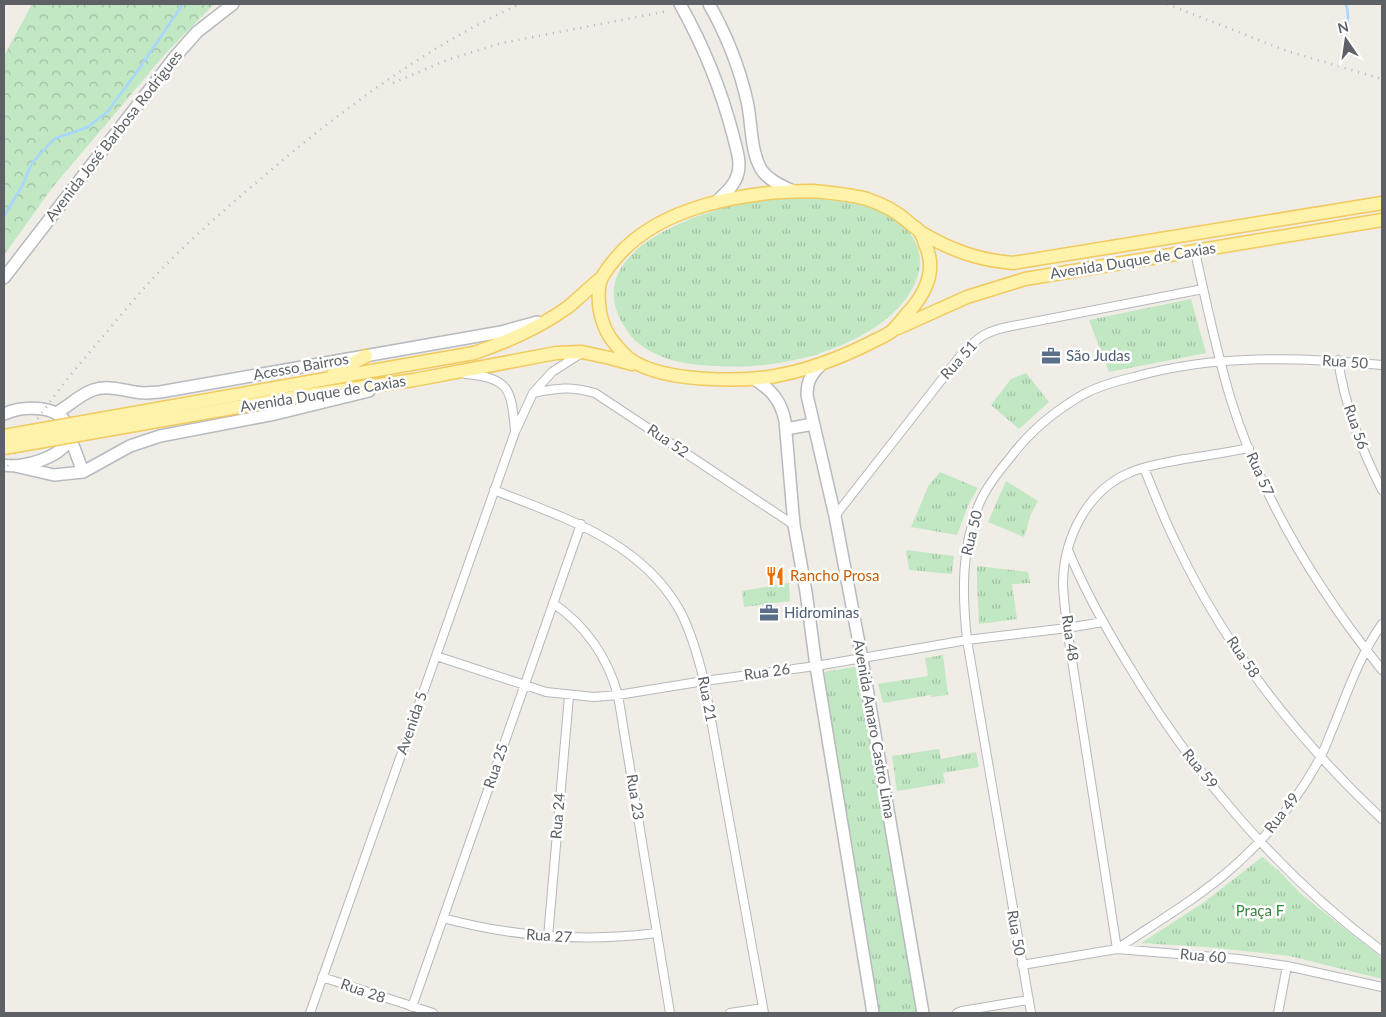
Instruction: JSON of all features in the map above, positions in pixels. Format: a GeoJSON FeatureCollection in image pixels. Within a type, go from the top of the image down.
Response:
{"type":"FeatureCollection","features":[{"type":"Feature","properties":{"kind":"main road","name":"Avenida Duque de Caxias"},"geometry":{"type":"LineString","coordinates":[[4,448],[305,389],[325,379],[474,353],[514,338],[569,306],[600,279],[626,246],[642,234],[659,224],[734,198],[773,192],[813,191],[868,200],[900,215],[920,232],[942,245],[963,254],[994,262],[1013,263],[1382,203]]}},
{"type":"Feature","properties":{"kind":"main road","name":"Avenida Duque de Caxias"},"geometry":{"type":"LineString","coordinates":[[4,436],[305,389],[414,380],[556,353],[582,352],[672,374],[699,378],[754,379],[776,376],[823,363],[967,297],[1025,279],[1382,220]]}},
{"type":"Feature","properties":{"kind":"main road"},"geometry":{"type":"LineString","coordinates":[[892,331],[921,298],[928,282],[931,257],[920,232]]}},
{"type":"Feature","properties":{"kind":"main road"},"geometry":{"type":"LineString","coordinates":[[600,279],[598,295],[600,313],[606,329],[615,344],[627,357],[642,366]]}},
{"type":"Feature","properties":{"kind":"main road"},"geometry":{"type":"LineString","coordinates":[[325,379],[366,356]]}},
{"type":"Feature","properties":{"kind":"street","name":"Avenida José Barbosa Rodrigues"},"geometry":{"type":"LineString","coordinates":[[4,278],[174,58],[197,32],[233,4]]}},
{"type":"Feature","properties":{"kind":"street"},"geometry":{"type":"LineString","coordinates":[[680,4],[702,45],[723,97],[740,160],[738,174],[732,187],[715,203]]}},
{"type":"Feature","properties":{"kind":"street"},"geometry":{"type":"LineString","coordinates":[[708,4],[718,20],[739,69],[747,102],[756,156],[761,169],[778,184],[793,191]]}},
{"type":"Feature","properties":{"kind":"street","name":"Rua 57"},"geometry":{"type":"LineString","coordinates":[[1195,252],[1231,402],[1276,510],[1299,553],[1329,600],[1382,670]]}},
{"type":"Feature","properties":{"kind":"street","name":"Rua 51"},"geometry":{"type":"LineString","coordinates":[[835,516],[961,355],[976,340],[992,330],[1203,289]]}},
{"type":"Feature","properties":{"kind":"street","name":"Acesso Bairros"},"geometry":{"type":"LineString","coordinates":[[56,413],[94,389],[104,388],[144,393],[160,392],[501,332],[551,318]]}},
{"type":"Feature","properties":{"kind":"street","name":"Avenida 5"},"geometry":{"type":"LineString","coordinates":[[310,1013],[515,432],[533,393],[552,372],[582,352]]}},
{"type":"Feature","properties":{"kind":"street","name":"Rua 50"},"geometry":{"type":"LineString","coordinates":[[1031,1013],[967,640],[963,588],[965,559],[970,531],[981,501],[998,473],[1018,447],[1039,426],[1085,394],[1114,383],[1151,372],[1189,364],[1220,361],[1265,359],[1338,360],[1382,365]]}},
{"type":"Feature","properties":{"kind":"street","name":"Rua 56"},"geometry":{"type":"LineString","coordinates":[[1338,360],[1341,382],[1358,434],[1382,490]]}},
{"type":"Feature","properties":{"kind":"street","name":"Avenida Amaro Castro Lima"},"geometry":{"type":"LineString","coordinates":[[823,363],[811,375],[807,385],[807,395],[835,516],[862,659],[923,1013]]}},
{"type":"Feature","properties":{"kind":"street","name":"Avenida 5"},"geometry":{"type":"LineString","coordinates":[[448,373],[492,378],[502,384],[509,392],[511,399],[515,432]]}},
{"type":"Feature","properties":{"kind":"street"},"geometry":{"type":"LineString","coordinates":[[754,379],[766,386],[778,400],[786,429],[794,525],[873,1013]]}},
{"type":"Feature","properties":{"kind":"street"},"geometry":{"type":"LineString","coordinates":[[9,465],[54,475],[83,472],[130,446],[160,436],[275,414],[414,380]]}},
{"type":"Feature","properties":{"kind":"street","name":"Rua 52"},"geometry":{"type":"LineString","coordinates":[[533,393],[566,387],[595,393],[794,525]]}},
{"type":"Feature","properties":{"kind":"street"},"geometry":{"type":"LineString","coordinates":[[4,414],[12,410],[24,408],[45,410],[56,413],[63,418],[70,430],[70,437],[83,472]]}},
{"type":"Feature","properties":{"kind":"street"},"geometry":{"type":"LineString","coordinates":[[786,429],[813,424]]}},
{"type":"Feature","properties":{"kind":"street"},"geometry":{"type":"LineString","coordinates":[[9,465],[38,462],[48,458],[62,447],[70,437]]}},
{"type":"Feature","properties":{"kind":"street","name":"Rua 48"},"geometry":{"type":"LineString","coordinates":[[1116,949],[1067,628],[1063,582],[1067,549],[1081,515],[1102,490],[1129,473],[1144,468],[1249,448]]}},
{"type":"Feature","properties":{"kind":"street","name":"Rua 58"},"geometry":{"type":"LineString","coordinates":[[1144,468],[1175,542],[1212,608],[1251,670],[1296,730],[1353,792],[1382,819]]}},
{"type":"Feature","properties":{"kind":"street","name":"Rua 21"},"geometry":{"type":"LineString","coordinates":[[494,490],[581,524],[609,540],[632,556],[668,592],[679,611],[690,633],[704,681],[763,1011]]}},
{"type":"Feature","properties":{"kind":"street","name":"Rua 25"},"geometry":{"type":"LineString","coordinates":[[412,1008],[581,524]]}},
{"type":"Feature","properties":{"kind":"street","name":"Rua 59"},"geometry":{"type":"LineString","coordinates":[[1067,549],[1103,622],[1144,692],[1172,734],[1221,796],[1282,866],[1334,914],[1382,951]]}},
{"type":"Feature","properties":{"kind":"street","name":"Rua 23"},"geometry":{"type":"LineString","coordinates":[[553,603],[568,613],[595,643],[606,662],[618,695],[670,1013]]}},
{"type":"Feature","properties":{"kind":"street","name":"Rua 26"},"geometry":{"type":"LineString","coordinates":[[436,656],[546,692],[569,696],[594,697],[862,659],[967,640],[1103,622]]}},
{"type":"Feature","properties":{"kind":"street","name":"Rua 49"},"geometry":{"type":"LineString","coordinates":[[1116,949],[1199,894],[1232,868],[1260,841],[1301,788],[1320,757],[1365,649],[1382,624]]}},
{"type":"Feature","properties":{"kind":"street","name":"Rua 24"},"geometry":{"type":"LineString","coordinates":[[548,937],[569,696]]}},
{"type":"Feature","properties":{"kind":"street","name":"Rua 27"},"geometry":{"type":"LineString","coordinates":[[443,918],[467,925],[548,937],[600,938],[657,933]]}},
{"type":"Feature","properties":{"kind":"street","name":"Rua 60"},"geometry":{"type":"LineString","coordinates":[[1022,965],[1116,949],[1239,958],[1287,966],[1382,987]]}},
{"type":"Feature","properties":{"kind":"street"},"geometry":{"type":"LineString","coordinates":[[1278,1013],[1287,966]]}},
{"type":"Feature","properties":{"kind":"street","name":"Rua 28"},"geometry":{"type":"LineString","coordinates":[[322,977],[412,1008],[433,1013]]}},
{"type":"Feature","properties":{"kind":"street"},"geometry":{"type":"LineString","coordinates":[[957,1013],[1028,1000]]}},
{"type":"Feature","properties":{"kind":"street"},"geometry":{"type":"LineString","coordinates":[[730,1013],[763,1011]]}},
{"type":"Feature","properties":{"kind":"green space"},"geometry":{"type":"Polygon","coordinates":[[[32,4],[214,4],[166,53],[52,188],[4,255],[4,56],[32,4]]]}},
{"type":"Feature","properties":{"kind":"green space"},"geometry":{"type":"Polygon","coordinates":[[[809,198],[852,203],[877,210],[899,223],[913,237],[919,253],[919,270],[913,287],[902,303],[887,318],[869,331],[833,349],[795,360],[755,366],[715,366],[679,362],[645,348],[628,332],[615,306],[615,283],[625,263],[642,246],[664,231],[714,210],[764,199],[809,198]]]}},
{"type":"Feature","properties":{"kind":"green space"},"geometry":{"type":"Polygon","coordinates":[[[1191,299],[1206,353],[1109,372],[1089,320],[1191,299]]]}},
{"type":"Feature","properties":{"kind":"green space"},"geometry":{"type":"Polygon","coordinates":[[[1026,373],[1049,402],[1019,429],[991,405],[1011,379],[1026,373]]]}},
{"type":"Feature","properties":{"kind":"green space"},"geometry":{"type":"Polygon","coordinates":[[[940,472],[978,488],[969,503],[957,535],[911,527],[929,485],[940,472]]]}},
{"type":"Feature","properties":{"kind":"green space"},"geometry":{"type":"Polygon","coordinates":[[[1006,481],[1038,501],[1031,514],[1024,537],[988,522],[1006,481]]]}},
{"type":"Feature","properties":{"kind":"green space"},"geometry":{"type":"Polygon","coordinates":[[[906,550],[954,556],[952,574],[909,570],[906,550]]]}},
{"type":"Feature","properties":{"kind":"green space"},"geometry":{"type":"Polygon","coordinates":[[[977,566],[1028,572],[1030,583],[1012,584],[1017,619],[979,624],[977,566]]]}},
{"type":"Feature","properties":{"kind":"green space"},"geometry":{"type":"Polygon","coordinates":[[[789,583],[790,601],[744,607],[742,591],[789,583]]]}},
{"type":"Feature","properties":{"kind":"green space"},"geometry":{"type":"Polygon","coordinates":[[[943,655],[948,695],[931,697],[931,695],[883,703],[878,684],[928,676],[925,658],[943,655]]]}},
{"type":"Feature","properties":{"kind":"green space"},"geometry":{"type":"Polygon","coordinates":[[[860,666],[920,1013],[875,1013],[824,672],[860,666]]]}},
{"type":"Feature","properties":{"kind":"green space"},"geometry":{"type":"Polygon","coordinates":[[[939,749],[941,759],[976,752],[979,767],[943,773],[945,783],[897,791],[892,756],[939,749]]]}},
{"type":"Feature","properties":{"kind":"green space","name":"Praça F"},"geometry":{"type":"Polygon","coordinates":[[[1262,857],[1280,872],[1301,894],[1382,958],[1382,979],[1290,956],[1207,947],[1141,943],[1203,903],[1262,857]]]}},
{"type":"Feature","properties":{"kind":"waterway"},"geometry":{"type":"LineString","coordinates":[[4,216],[22,186],[32,163],[54,139],[88,127],[108,111],[183,4]]}},
{"type":"Feature","properties":{"kind":"waterway"},"geometry":{"type":"LineString","coordinates":[[1344,53],[1348,21],[1346,4]]}},
{"type":"Feature","properties":{"kind":"railway"},"geometry":{"type":"LineString","coordinates":[[4,472],[48,404],[127,308],[172,259],[238,198],[290,154],[372,91],[459,35],[520,4]]}},
{"type":"Feature","properties":{"kind":"railway"},"geometry":{"type":"LineString","coordinates":[[1167,4],[1287,51],[1382,79]]}},
{"type":"Feature","properties":{"kind":"railway"},"geometry":{"type":"LineString","coordinates":[[393,83],[447,60],[502,43],[668,11]]}},
{"type":"Feature","properties":{"kind":"place","name":"São Judas"},"geometry":{"type":"Point","coordinates":[1051,356]}},
{"type":"Feature","properties":{"kind":"place","name":"Rancho Prosa"},"geometry":{"type":"Point","coordinates":[775,576]}},
{"type":"Feature","properties":{"kind":"place","name":"Hidrominas"},"geometry":{"type":"Point","coordinates":[769,613]}}]}
